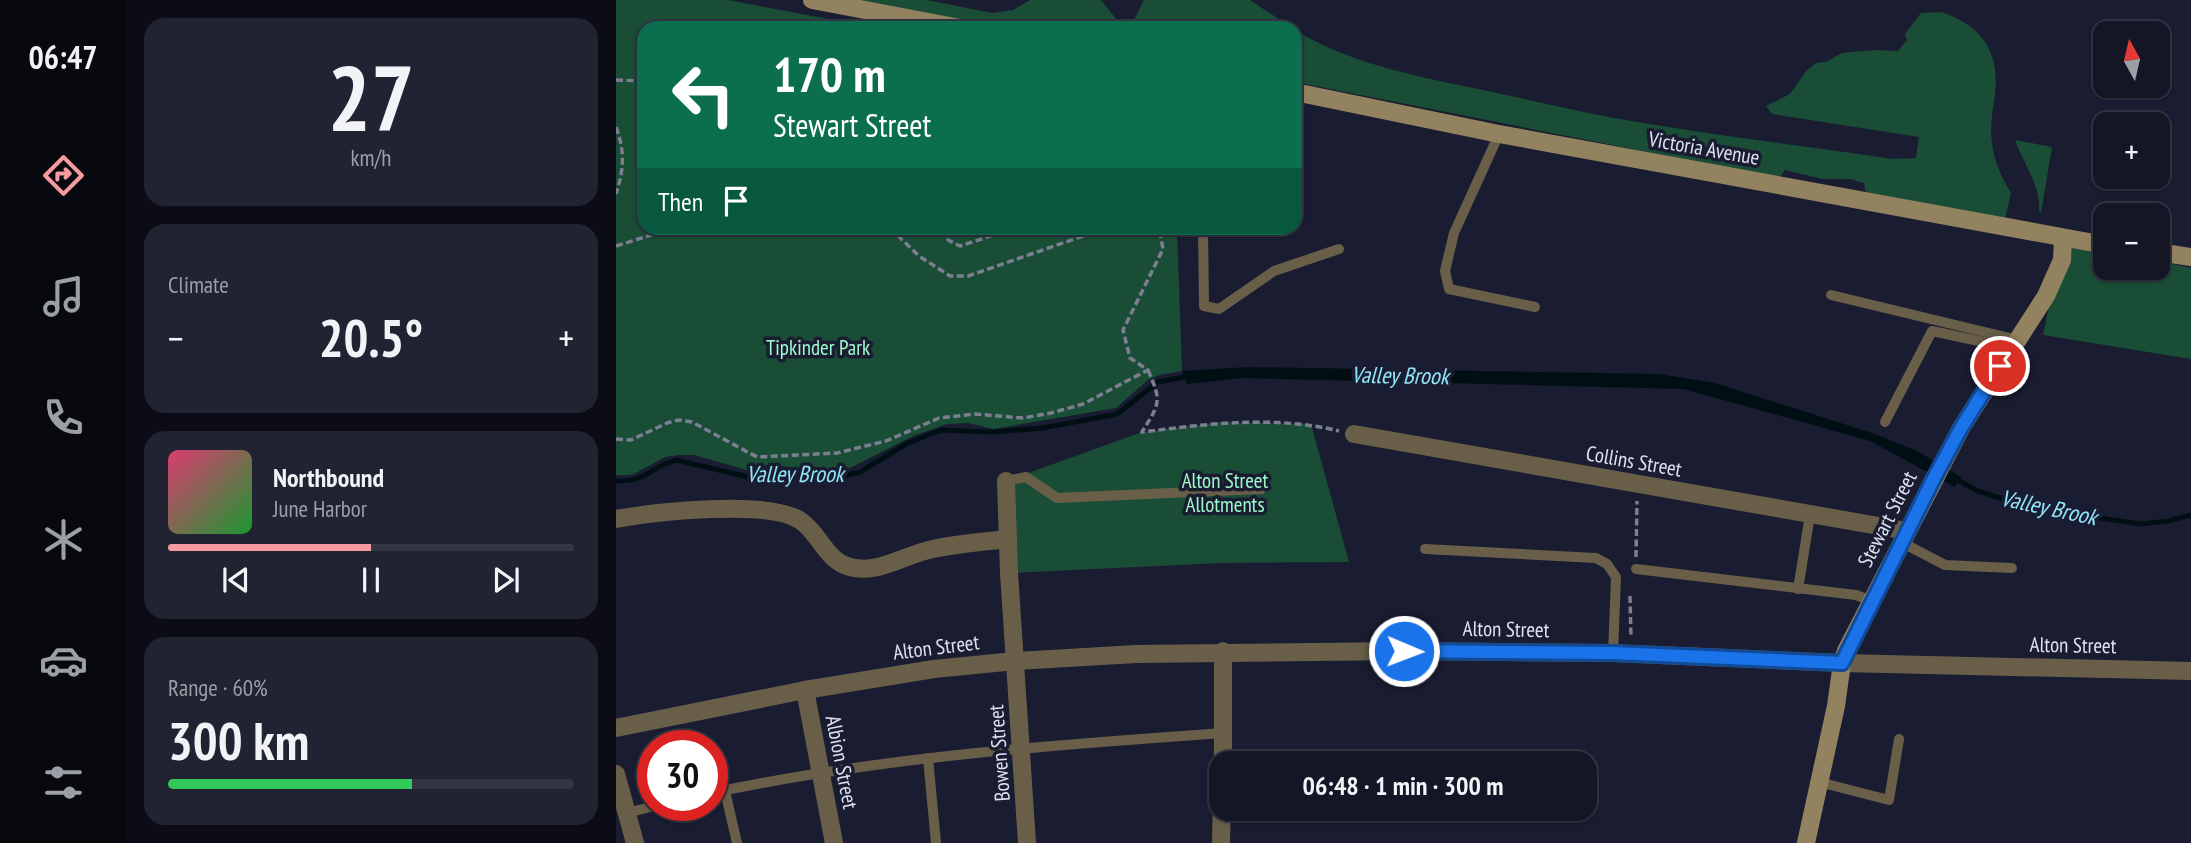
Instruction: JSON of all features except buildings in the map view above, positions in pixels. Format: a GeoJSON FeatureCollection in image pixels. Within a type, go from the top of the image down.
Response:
{"type":"FeatureCollection","features":[{"type":"Feature","properties":{"kind":"street"},"geometry":{"type":"LineString","coordinates":[[812,0],[923,21]]}},
{"type":"Feature","properties":{"kind":"street","name":"Victoria Avenue"},"geometry":{"type":"LineString","coordinates":[[1302,93],[1499,134],[2093,243]]}},
{"type":"Feature","properties":{"kind":"street","name":"Stewart Street"},"geometry":{"type":"LineString","coordinates":[[1806,843],[1836,706],[1842,663],[1945,457],[2054,279],[2062,260],[2063,239]]}},
{"type":"Feature","properties":{"kind":"street"},"geometry":{"type":"LineString","coordinates":[[2170,254],[2191,257]]}},
{"type":"Feature","properties":{"kind":"street","name":"Collins Street"},"geometry":{"type":"LineString","coordinates":[[1354,434],[1810,515],[1904,536]]}},
{"type":"Feature","properties":{"kind":"street","name":"Bowen Street"},"geometry":{"type":"LineString","coordinates":[[1006,481],[1007,539],[1027,843]]}},
{"type":"Feature","properties":{"kind":"street"},"geometry":{"type":"LineString","coordinates":[[616,519],[673,510],[779,512],[803,522],[837,561],[864,569],[935,548],[1007,539]]}},
{"type":"Feature","properties":{"kind":"street"},"geometry":{"type":"LineString","coordinates":[[1223,652],[1223,751]]}},
{"type":"Feature","properties":{"kind":"street","name":"Alton Street"},"geometry":{"type":"LineString","coordinates":[[616,728],[805,690],[934,669],[1080,656],[1223,652],[1622,653],[1842,663],[2191,671]]}},
{"type":"Feature","properties":{"kind":"street","name":"Albion Street"},"geometry":{"type":"LineString","coordinates":[[805,690],[834,843]]}},
{"type":"Feature","properties":{"kind":"street"},"geometry":{"type":"LineString","coordinates":[[616,774],[626,821],[635,843]]}},
{"type":"Feature","properties":{"kind":"street"},"geometry":{"type":"LineString","coordinates":[[1219,842],[1220,821]]}},
{"type":"Feature","properties":{"kind":"lane"},"geometry":{"type":"LineString","coordinates":[[1499,134],[1458,223],[1445,271],[1449,289],[1535,307]]}},
{"type":"Feature","properties":{"kind":"lane"},"geometry":{"type":"LineString","coordinates":[[1203,235],[1205,306],[1219,309],[1274,271],[1339,249]]}},
{"type":"Feature","properties":{"kind":"lane"},"geometry":{"type":"LineString","coordinates":[[1831,295],[2015,344]]}},
{"type":"Feature","properties":{"kind":"lane"},"geometry":{"type":"LineString","coordinates":[[1885,422],[1932,331],[2015,344]]}},
{"type":"Feature","properties":{"kind":"lane"},"geometry":{"type":"LineString","coordinates":[[1006,481],[1026,477],[1057,498],[1261,489]]}},
{"type":"Feature","properties":{"kind":"lane"},"geometry":{"type":"LineString","coordinates":[[1798,589],[1810,515]]}},
{"type":"Feature","properties":{"kind":"lane"},"geometry":{"type":"LineString","coordinates":[[1904,536],[1945,565],[2012,568]]}},
{"type":"Feature","properties":{"kind":"lane"},"geometry":{"type":"LineString","coordinates":[[1425,549],[1597,558],[1607,564],[1616,577],[1622,653]]}},
{"type":"Feature","properties":{"kind":"lane"},"geometry":{"type":"LineString","coordinates":[[1636,569],[1856,595],[1871,601]]}},
{"type":"Feature","properties":{"kind":"lane"},"geometry":{"type":"LineString","coordinates":[[728,790],[928,758],[1021,748],[1224,733]]}},
{"type":"Feature","properties":{"kind":"lane"},"geometry":{"type":"LineString","coordinates":[[1819,782],[1889,800],[1899,738]]}},
{"type":"Feature","properties":{"kind":"lane"},"geometry":{"type":"LineString","coordinates":[[928,758],[936,843]]}},
{"type":"Feature","properties":{"kind":"lane"},"geometry":{"type":"LineString","coordinates":[[728,804],[737,843]]}},
{"type":"Feature","properties":{"kind":"lane"},"geometry":{"type":"LineString","coordinates":[[626,821],[637,816]]}},
{"type":"Feature","properties":{"kind":"path"},"geometry":{"type":"LineString","coordinates":[[616,80],[637,81]]}},
{"type":"Feature","properties":{"kind":"path"},"geometry":{"type":"LineString","coordinates":[[616,127],[623,145],[623,169],[616,194]]}},
{"type":"Feature","properties":{"kind":"path"},"geometry":{"type":"LineString","coordinates":[[616,246],[651,235]]}},
{"type":"Feature","properties":{"kind":"path"},"geometry":{"type":"LineString","coordinates":[[897,235],[919,256],[950,276],[968,276],[1086,235]]}},
{"type":"Feature","properties":{"kind":"path"},"geometry":{"type":"LineString","coordinates":[[947,235],[948,240],[960,246],[994,235]]}},
{"type":"Feature","properties":{"kind":"path"},"geometry":{"type":"LineString","coordinates":[[1160,235],[1163,250],[1123,330],[1130,358],[1149,372],[1157,391],[1158,406],[1142,432],[1222,422],[1311,424],[1354,434]]}},
{"type":"Feature","properties":{"kind":"path"},"geometry":{"type":"LineString","coordinates":[[616,439],[631,440],[678,420],[692,422],[757,457],[837,453],[886,441],[939,418],[975,414],[1023,418],[1051,413],[1083,404],[1149,372]]}},
{"type":"Feature","properties":{"kind":"path"},"geometry":{"type":"LineString","coordinates":[[1622,653],[1630,575],[1636,569],[1637,484]]}},
{"type":"Feature","properties":{"kind":"green space","name":"Tipkinder Park"},"geometry":{"type":"Polygon","coordinates":[[[616,0],[728,0],[839,21],[637,21],[637,235],[1177,235],[1182,371],[1148,380],[1116,408],[993,429],[968,423],[947,424],[913,436],[850,468],[833,471],[767,465],[750,471],[694,455],[679,455],[665,457],[632,475],[616,475],[616,0]]]}},
{"type":"Feature","properties":{"kind":"green space"},"geometry":{"type":"Polygon","coordinates":[[[852,0],[927,0],[992,13],[1013,10],[1030,0],[1101,0],[1116,19],[1134,20],[1144,0],[1250,0],[1282,21],[962,21],[852,0]]]}},
{"type":"Feature","properties":{"kind":"green space"},"geometry":{"type":"Polygon","coordinates":[[[1941,12],[1955,17],[1977,32],[1991,53],[1996,79],[1991,122],[1993,149],[2003,179],[2011,193],[2005,219],[1866,194],[1864,183],[1850,179],[1823,179],[1785,170],[1779,178],[1302,83],[1302,34],[1341,53],[1391,69],[1587,113],[1893,159],[1916,158],[1919,137],[1772,114],[1766,106],[1790,94],[1807,70],[1816,63],[1826,62],[1842,53],[1898,51],[1907,40],[1905,34],[1921,13],[1941,12]]]}},
{"type":"Feature","properties":{"kind":"green space"},"geometry":{"type":"Polygon","coordinates":[[[2015,140],[2052,147],[2041,213],[2034,183],[2015,140]]]}},
{"type":"Feature","properties":{"kind":"green space"},"geometry":{"type":"Polygon","coordinates":[[[2063,239],[2093,245],[2093,280],[2170,280],[2170,264],[2191,268],[2191,359],[2043,335],[2063,239]]]}},
{"type":"Feature","properties":{"kind":"green space","name":"Alton Street Allotments"},"geometry":{"type":"Polygon","coordinates":[[[1222,422],[1311,424],[1349,562],[1220,563],[1009,573],[1006,481],[1142,432],[1222,422]]]}},
{"type":"Feature","properties":{"kind":"water"},"geometry":{"type":"Polygon","coordinates":[[[1248,367],[1659,374],[1715,383],[1875,434],[1917,451],[1961,477],[1955,487],[1870,441],[1684,389],[1242,378],[1187,384],[1182,371],[1248,367]]]}},
{"type":"Feature","properties":{"kind":"waterway","name":"Valley Brook"},"geometry":{"type":"LineString","coordinates":[[616,481],[636,479],[677,460],[748,477],[780,469],[833,478],[860,472],[908,443],[941,430],[993,432],[1042,428],[1117,414],[1158,382],[1189,376]]}},
{"type":"Feature","properties":{"kind":"waterway","name":"Valley Brook"},"geometry":{"type":"LineString","coordinates":[[1954,478],[1978,491],[2032,508],[2141,524],[2191,515]]}},
{"type":"Feature","properties":{"kind":"route"},"geometry":{"type":"LineString","coordinates":[[1404,651],[1613,653],[1842,663],[1933,480],[1961,428],[2000,366]]}}]}
